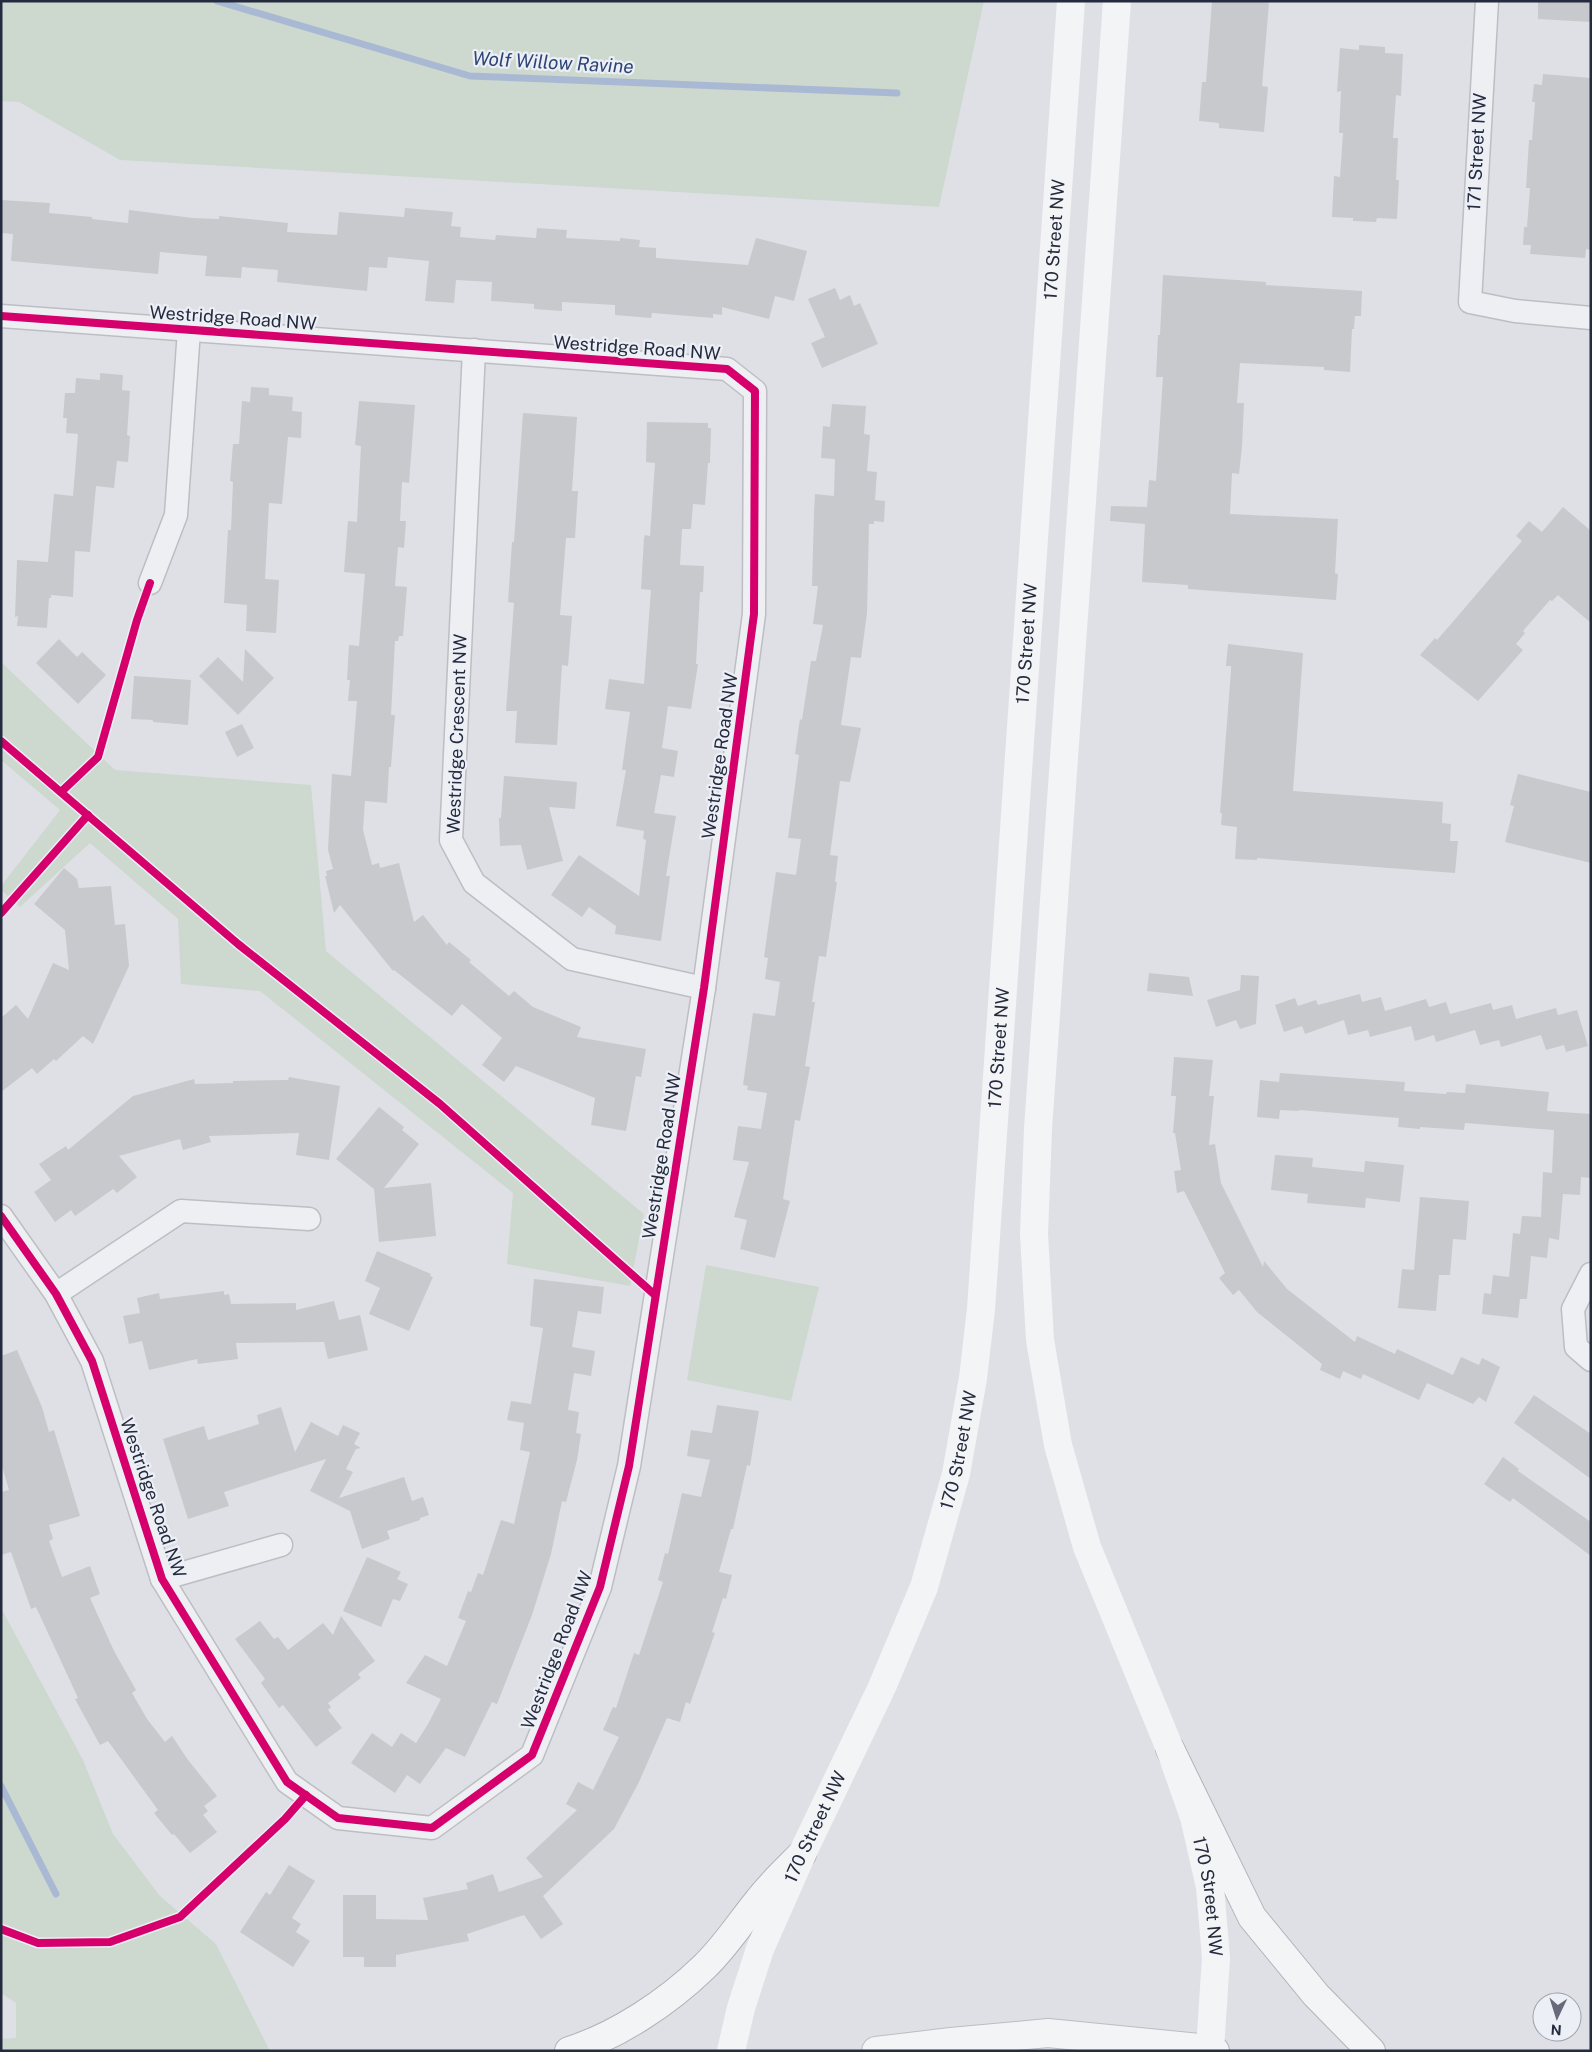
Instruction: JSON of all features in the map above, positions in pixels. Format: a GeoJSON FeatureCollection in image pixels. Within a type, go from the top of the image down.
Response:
{"type":"FeatureCollection","features":[{"type":"Feature","properties":{"kind":"main road","name":"170 Street NW"},"geometry":{"type":"LineString","coordinates":[[731,2051],[741,2008],[760,1949],[802,1854],[882,1687],[924,1587],[956,1474],[973,1378],[981,1299],[1071,1]]}},
{"type":"Feature","properties":{"kind":"main road","name":"170 Street NW"},"geometry":{"type":"LineString","coordinates":[[1117,1],[1038,1129],[1034,1234],[1040,1340],[1058,1445],[1087,1546],[1170,1749],[1194,1817],[1210,1886],[1216,1958],[1212,2050]]}},
{"type":"Feature","properties":{"kind":"main road"},"geometry":{"type":"LineString","coordinates":[[1170,1749],[1252,1917],[1316,1995],[1371,2051]]}},
{"type":"Feature","properties":{"kind":"main road"},"geometry":{"type":"LineString","coordinates":[[569,2051],[592,2044],[654,2008],[704,1967],[738,1928],[758,1900],[802,1854]]}},
{"type":"Feature","properties":{"kind":"main road"},"geometry":{"type":"LineString","coordinates":[[876,2051],[1048,2033],[1212,2050]]}},
{"type":"Feature","properties":{"kind":"main road"},"geometry":{"type":"LineString","coordinates":[[1048,2033],[1078,2051]]}},
{"type":"Feature","properties":{"kind":"street","name":"171 Street NW"},"geometry":{"type":"LineString","coordinates":[[1486,1],[1470,302],[1515,311],[1591,318]]}},
{"type":"Feature","properties":{"kind":"street","name":"Westridge Road NW"},"geometry":{"type":"LineString","coordinates":[[1,316],[727,369],[755,391],[754,614],[704,988],[628,1466],[600,1587],[532,1755],[432,1828],[338,1818],[287,1782],[162,1579],[92,1361],[56,1294],[1,1216]]}},
{"type":"Feature","properties":{"kind":"street","name":"Westridge Road NW"},"geometry":{"type":"LineString","coordinates":[[150,583],[176,514],[189,330]]}},
{"type":"Feature","properties":{"kind":"street","name":"Westridge Crescent NW"},"geometry":{"type":"LineString","coordinates":[[474,350],[451,840],[474,883],[572,959],[704,988]]}},
{"type":"Feature","properties":{"kind":"street"},"geometry":{"type":"LineString","coordinates":[[56,1294],[181,1211],[309,1218]]}},
{"type":"Feature","properties":{"kind":"street"},"geometry":{"type":"LineString","coordinates":[[1583,1354],[1574,1309],[1591,1274]]}},
{"type":"Feature","properties":{"kind":"street","name":"Westridge Road NW"},"geometry":{"type":"LineString","coordinates":[[162,1579],[281,1545]]}},
{"type":"Feature","properties":{"kind":"shaded area"},"geometry":{"type":"Polygon","coordinates":[[[1,1],[984,1],[939,207],[120,160],[19,102],[1,101],[1,1]]]}},
{"type":"Feature","properties":{"kind":"shaded area"},"geometry":{"type":"Polygon","coordinates":[[[1,662],[115,770],[311,785],[326,951],[644,1214],[630,1286],[507,1264],[513,1193],[260,991],[181,984],[178,919],[90,843],[20,907],[1,890],[1,886],[60,810],[1,760],[1,662]]]}},
{"type":"Feature","properties":{"kind":"shaded area"},"geometry":{"type":"Polygon","coordinates":[[[706,1265],[819,1287],[791,1401],[687,1380],[706,1265]]]}},
{"type":"Feature","properties":{"kind":"shaded area"},"geometry":{"type":"Polygon","coordinates":[[[1,1608],[83,1760],[113,1834],[160,1896],[216,1944],[270,2051],[1,2051],[1,2039],[16,2038],[16,2003],[1,1993],[1,1608]]]}},
{"type":"Feature","properties":{"kind":"building"},"geometry":{"type":"Polygon","coordinates":[[[1212,1],[1263,1],[1269,3],[1262,86],[1268,87],[1264,132],[1219,128],[1219,123],[1199,121],[1202,82],[1206,82],[1212,1]]]}},
{"type":"Feature","properties":{"kind":"building"},"geometry":{"type":"Polygon","coordinates":[[[1538,1],[1591,1],[1591,22],[1538,19],[1538,1]]]}},
{"type":"Feature","properties":{"kind":"building"},"geometry":{"type":"Polygon","coordinates":[[[1359,45],[1385,47],[1385,53],[1403,54],[1401,96],[1396,95],[1393,138],[1398,138],[1396,180],[1399,180],[1397,219],[1377,218],[1376,222],[1353,221],[1353,218],[1332,217],[1334,176],[1340,177],[1343,133],[1339,133],[1341,91],[1337,92],[1340,48],[1359,50],[1359,45]]]}},
{"type":"Feature","properties":{"kind":"building"},"geometry":{"type":"Polygon","coordinates":[[[1543,74],[1591,78],[1591,250],[1586,249],[1585,258],[1530,254],[1531,245],[1523,245],[1524,227],[1527,227],[1530,188],[1526,188],[1529,140],[1532,140],[1535,102],[1532,102],[1534,84],[1542,85],[1543,74]]]}},
{"type":"Feature","properties":{"kind":"building"},"geometry":{"type":"Polygon","coordinates":[[[1,200],[50,203],[49,213],[128,223],[129,210],[193,218],[219,219],[219,216],[288,223],[287,232],[337,235],[339,212],[404,217],[405,208],[453,212],[451,226],[461,227],[460,237],[495,240],[496,235],[536,238],[537,228],[567,230],[566,238],[620,241],[620,238],[640,240],[639,247],[656,248],[656,258],[748,265],[756,238],[807,251],[794,301],[775,296],[769,319],[722,307],[722,315],[713,314],[713,318],[652,313],[651,318],[615,315],[615,305],[562,302],[562,311],[534,309],[534,304],[491,301],[492,282],[456,280],[454,303],[425,301],[429,261],[388,257],[387,268],[369,267],[367,291],[277,282],[278,270],[242,267],[241,278],[205,276],[207,256],[160,252],[158,274],[11,261],[13,234],[1,233],[1,200]]]}},
{"type":"Feature","properties":{"kind":"building"},"geometry":{"type":"Polygon","coordinates":[[[1163,275],[1266,282],[1266,285],[1362,291],[1361,316],[1355,316],[1354,329],[1352,329],[1350,372],[1324,370],[1324,367],[1240,363],[1237,403],[1244,403],[1242,447],[1239,474],[1232,473],[1230,514],[1338,519],[1335,573],[1338,574],[1336,600],[1188,589],[1188,585],[1142,582],[1145,524],[1110,521],[1111,506],[1147,507],[1149,480],[1156,481],[1163,377],[1156,377],[1163,275]]]}},
{"type":"Feature","properties":{"kind":"building"},"geometry":{"type":"Polygon","coordinates":[[[835,288],[840,300],[850,295],[854,306],[860,303],[878,344],[822,368],[811,343],[825,337],[808,299],[835,288]]]}},
{"type":"Feature","properties":{"kind":"building"},"geometry":{"type":"Polygon","coordinates":[[[100,373],[123,375],[122,390],[130,391],[127,435],[130,436],[128,462],[117,461],[114,488],[96,486],[90,552],[75,551],[73,597],[51,595],[51,598],[49,598],[47,628],[17,626],[18,616],[15,617],[17,560],[48,562],[54,494],[73,496],[78,434],[66,433],[67,418],[63,418],[65,393],[75,393],[76,378],[100,380],[100,373]]]}},
{"type":"Feature","properties":{"kind":"building"},"geometry":{"type":"Polygon","coordinates":[[[251,387],[269,388],[269,395],[293,397],[292,411],[302,412],[301,438],[288,437],[282,504],[269,503],[265,579],[279,580],[276,633],[246,631],[247,605],[224,603],[228,530],[231,530],[233,482],[230,481],[233,444],[239,444],[242,401],[250,402],[251,387]]]}},
{"type":"Feature","properties":{"kind":"building"},"geometry":{"type":"Polygon","coordinates":[[[359,401],[415,405],[409,483],[402,482],[400,521],[406,521],[404,548],[398,547],[395,586],[407,587],[403,636],[399,636],[398,641],[395,641],[391,715],[395,715],[387,803],[365,801],[363,830],[372,865],[379,863],[380,868],[399,863],[414,922],[423,915],[447,945],[449,942],[471,960],[469,962],[509,996],[514,991],[533,1007],[581,1027],[577,1037],[646,1049],[641,1077],[636,1076],[626,1131],[591,1125],[595,1098],[516,1066],[504,1082],[482,1065],[502,1038],[462,1004],[452,1016],[393,971],[340,905],[334,913],[325,876],[327,876],[326,871],[333,869],[328,850],[332,774],[351,776],[357,701],[348,701],[350,680],[347,680],[349,645],[359,646],[365,574],[344,572],[348,521],[357,522],[361,446],[355,445],[359,401]]]}},
{"type":"Feature","properties":{"kind":"building"},"geometry":{"type":"Polygon","coordinates":[[[832,404],[866,406],[864,434],[870,435],[867,471],[877,472],[875,500],[885,501],[884,522],[874,521],[874,524],[869,524],[867,613],[861,658],[851,657],[841,725],[861,728],[850,782],[840,781],[830,855],[838,856],[835,882],[837,882],[826,957],[819,956],[812,1002],[815,1002],[805,1066],[810,1067],[800,1121],[795,1120],[783,1199],[790,1201],[775,1258],[740,1249],[747,1220],[734,1217],[749,1162],[733,1160],[738,1126],[761,1129],[767,1093],[747,1090],[748,1086],[743,1085],[753,1013],[775,1016],[780,982],[765,979],[768,958],[764,957],[776,872],[796,875],[801,839],[788,838],[799,755],[795,754],[800,719],[802,720],[811,661],[816,661],[823,625],[813,624],[818,586],[812,586],[814,512],[815,494],[834,496],[835,459],[821,458],[823,426],[830,427],[832,404]]]}},
{"type":"Feature","properties":{"kind":"building"},"geometry":{"type":"Polygon","coordinates":[[[523,413],[577,417],[572,491],[578,491],[575,538],[566,538],[560,615],[572,616],[568,666],[562,665],[557,745],[515,743],[517,711],[506,711],[514,603],[508,602],[523,413]]]}},
{"type":"Feature","properties":{"kind":"building"},"geometry":{"type":"Polygon","coordinates":[[[647,422],[708,423],[708,428],[711,428],[710,463],[708,463],[705,505],[693,504],[691,529],[682,529],[680,565],[704,566],[703,592],[700,592],[696,664],[698,664],[691,709],[668,706],[662,748],[678,751],[674,777],[661,775],[654,813],[676,816],[666,876],[670,876],[661,941],[615,934],[616,926],[589,907],[582,917],[551,895],[579,855],[639,896],[646,840],[643,839],[644,831],[616,826],[626,770],[622,770],[630,712],[605,709],[609,679],[644,684],[651,590],[641,589],[644,538],[645,535],[650,536],[655,463],[646,462],[647,422]]]}},
{"type":"Feature","properties":{"kind":"building"},"geometry":{"type":"Polygon","coordinates":[[[1563,507],[1591,531],[1591,623],[1558,595],[1552,601],[1550,600],[1523,631],[1525,633],[1516,644],[1523,650],[1478,701],[1420,655],[1435,638],[1437,640],[1522,541],[1516,536],[1529,521],[1542,532],[1563,507]]]}},
{"type":"Feature","properties":{"kind":"building"},"geometry":{"type":"Polygon","coordinates":[[[59,639],[77,657],[82,652],[106,675],[78,704],[36,663],[59,639]]]}},
{"type":"Feature","properties":{"kind":"building"},"geometry":{"type":"Polygon","coordinates":[[[1228,644],[1303,653],[1293,791],[1443,802],[1442,823],[1451,824],[1450,841],[1458,841],[1455,873],[1257,858],[1257,860],[1235,859],[1237,827],[1221,825],[1222,813],[1220,813],[1231,671],[1231,666],[1226,666],[1228,644]]]}},
{"type":"Feature","properties":{"kind":"building"},"geometry":{"type":"Polygon","coordinates":[[[245,649],[274,678],[238,715],[199,676],[218,657],[243,682],[245,649]]]}},
{"type":"Feature","properties":{"kind":"building"},"geometry":{"type":"Polygon","coordinates":[[[134,676],[191,680],[188,725],[131,719],[134,676]]]}},
{"type":"Feature","properties":{"kind":"building"},"geometry":{"type":"Polygon","coordinates":[[[242,724],[254,748],[237,757],[225,732],[242,724]]]}},
{"type":"Feature","properties":{"kind":"building"},"geometry":{"type":"Polygon","coordinates":[[[1518,774],[1591,792],[1591,863],[1505,842],[1514,806],[1510,805],[1518,774]]]}},
{"type":"Feature","properties":{"kind":"building"},"geometry":{"type":"Polygon","coordinates":[[[504,776],[577,782],[575,809],[549,807],[563,861],[527,870],[521,845],[500,846],[499,818],[501,818],[504,776]]]}},
{"type":"Feature","properties":{"kind":"building"},"geometry":{"type":"Polygon","coordinates":[[[64,868],[77,879],[79,888],[111,886],[115,925],[125,924],[129,966],[93,1044],[83,1036],[56,1061],[54,1059],[37,1074],[32,1068],[1,1092],[1,1018],[16,1005],[28,1019],[53,963],[69,970],[65,930],[34,904],[64,868]]]}},
{"type":"Feature","properties":{"kind":"building"},"geometry":{"type":"Polygon","coordinates":[[[1149,973],[1189,977],[1193,996],[1147,991],[1149,973]]]}},
{"type":"Feature","properties":{"kind":"building"},"geometry":{"type":"Polygon","coordinates":[[[1241,975],[1259,976],[1256,1024],[1240,1029],[1236,1020],[1216,1027],[1207,1000],[1240,990],[1241,975]]]}},
{"type":"Feature","properties":{"kind":"building"},"geometry":{"type":"Polygon","coordinates":[[[1360,994],[1362,1002],[1381,997],[1385,1011],[1426,999],[1429,1007],[1446,1002],[1450,1014],[1491,1003],[1493,1010],[1512,1005],[1516,1019],[1556,1008],[1558,1015],[1577,1010],[1588,1046],[1566,1052],[1564,1045],[1546,1050],[1541,1035],[1501,1047],[1499,1040],[1480,1045],[1475,1030],[1436,1042],[1434,1035],[1415,1041],[1411,1026],[1370,1037],[1368,1030],[1348,1035],[1344,1020],[1305,1034],[1302,1026],[1284,1032],[1275,1005],[1295,998],[1298,1006],[1316,1000],[1318,1005],[1360,994]]]}},
{"type":"Feature","properties":{"kind":"building"},"geometry":{"type":"Polygon","coordinates":[[[1174,1057],[1213,1060],[1209,1096],[1214,1096],[1209,1145],[1215,1144],[1221,1183],[1263,1267],[1264,1261],[1287,1289],[1355,1342],[1357,1336],[1395,1354],[1397,1349],[1453,1375],[1461,1357],[1479,1365],[1482,1358],[1500,1367],[1486,1402],[1479,1397],[1473,1404],[1427,1383],[1419,1400],[1363,1374],[1361,1379],[1343,1371],[1340,1379],[1320,1370],[1322,1364],[1257,1312],[1239,1290],[1233,1295],[1219,1278],[1225,1273],[1184,1191],[1177,1193],[1174,1171],[1181,1170],[1175,1133],[1173,1133],[1176,1096],[1171,1096],[1174,1057]]]}},
{"type":"Feature","properties":{"kind":"building"},"geometry":{"type":"Polygon","coordinates":[[[1280,1073],[1405,1082],[1404,1091],[1446,1094],[1447,1092],[1465,1093],[1466,1084],[1549,1092],[1547,1111],[1591,1114],[1590,1178],[1581,1177],[1580,1195],[1563,1194],[1559,1240],[1549,1238],[1547,1258],[1531,1256],[1527,1299],[1520,1299],[1518,1318],[1482,1314],[1484,1293],[1491,1294],[1493,1275],[1509,1277],[1513,1233],[1520,1234],[1522,1216],[1541,1217],[1543,1172],[1552,1173],[1554,1130],[1465,1123],[1464,1130],[1420,1127],[1420,1129],[1398,1127],[1399,1118],[1299,1110],[1280,1110],[1279,1119],[1257,1117],[1260,1080],[1279,1082],[1280,1073]]]}},
{"type":"Feature","properties":{"kind":"building"},"geometry":{"type":"Polygon","coordinates":[[[289,1077],[340,1086],[329,1160],[296,1155],[299,1133],[209,1136],[211,1142],[183,1150],[180,1139],[119,1156],[137,1177],[117,1193],[113,1189],[75,1216],[71,1210],[55,1222],[34,1192],[51,1180],[39,1164],[66,1146],[68,1150],[133,1096],[194,1079],[195,1084],[288,1080],[289,1077]]]}},
{"type":"Feature","properties":{"kind":"building"},"geometry":{"type":"Polygon","coordinates":[[[379,1107],[404,1127],[402,1130],[419,1144],[384,1188],[431,1183],[436,1236],[379,1242],[374,1189],[336,1159],[379,1107]]]}},
{"type":"Feature","properties":{"kind":"building"},"geometry":{"type":"Polygon","coordinates":[[[1275,1155],[1313,1158],[1312,1167],[1364,1172],[1365,1161],[1404,1165],[1400,1202],[1366,1198],[1365,1208],[1307,1203],[1308,1194],[1271,1190],[1275,1155]]]}},
{"type":"Feature","properties":{"kind":"building"},"geometry":{"type":"Polygon","coordinates":[[[1420,1197],[1469,1201],[1466,1240],[1453,1239],[1450,1275],[1439,1275],[1436,1311],[1398,1308],[1402,1269],[1414,1270],[1420,1197]]]}},
{"type":"Feature","properties":{"kind":"building"},"geometry":{"type":"Polygon","coordinates":[[[377,1251],[431,1274],[430,1276],[433,1277],[409,1331],[369,1314],[380,1288],[365,1281],[377,1251]]]}},
{"type":"Feature","properties":{"kind":"building"},"geometry":{"type":"Polygon","coordinates":[[[534,1279],[604,1287],[601,1314],[578,1311],[572,1347],[595,1351],[591,1376],[574,1373],[568,1410],[579,1412],[576,1433],[581,1434],[577,1460],[566,1502],[562,1501],[551,1554],[532,1615],[497,1704],[492,1702],[465,1757],[446,1748],[420,1784],[407,1775],[395,1793],[351,1763],[372,1733],[392,1747],[401,1733],[416,1743],[441,1699],[406,1683],[425,1655],[447,1666],[466,1621],[458,1618],[468,1591],[471,1592],[478,1573],[483,1575],[501,1520],[514,1524],[530,1452],[520,1450],[524,1423],[507,1420],[511,1401],[531,1404],[543,1328],[530,1326],[534,1279]]]}},
{"type":"Feature","properties":{"kind":"building"},"geometry":{"type":"Polygon","coordinates":[[[224,1291],[224,1295],[229,1294],[231,1304],[296,1303],[296,1310],[334,1301],[339,1320],[360,1315],[368,1350],[328,1359],[324,1342],[236,1343],[238,1359],[198,1364],[197,1359],[149,1370],[142,1341],[129,1344],[123,1316],[140,1313],[137,1298],[159,1293],[160,1299],[224,1291]]]}},
{"type":"Feature","properties":{"kind":"building"},"geometry":{"type":"Polygon","coordinates":[[[17,1350],[42,1407],[49,1432],[54,1430],[80,1516],[49,1525],[53,1539],[49,1541],[62,1577],[90,1566],[100,1594],[90,1598],[114,1651],[136,1690],[132,1693],[147,1719],[165,1742],[172,1736],[188,1760],[217,1796],[204,1806],[208,1811],[203,1815],[217,1832],[190,1853],[154,1813],[158,1810],[108,1741],[100,1745],[75,1699],[78,1698],[36,1607],[31,1609],[11,1552],[1,1555],[1,1492],[9,1490],[1,1463],[1,1356],[17,1350]]]}},
{"type":"Feature","properties":{"kind":"building"},"geometry":{"type":"Polygon","coordinates":[[[1534,1395],[1591,1434],[1591,1479],[1514,1423],[1534,1395]]]}},
{"type":"Feature","properties":{"kind":"building"},"geometry":{"type":"Polygon","coordinates":[[[717,1405],[759,1411],[750,1466],[747,1465],[733,1529],[731,1529],[719,1572],[732,1575],[726,1599],[723,1598],[712,1632],[715,1633],[690,1704],[686,1702],[680,1722],[667,1718],[639,1782],[614,1829],[543,1896],[563,1924],[541,1939],[524,1915],[467,1934],[469,1941],[396,1955],[396,1967],[364,1967],[364,1957],[343,1957],[343,1895],[376,1895],[376,1919],[428,1920],[423,1898],[468,1889],[466,1883],[493,1874],[499,1892],[543,1877],[526,1858],[577,1810],[566,1804],[578,1782],[593,1790],[619,1737],[603,1730],[613,1707],[616,1708],[634,1653],[639,1655],[663,1582],[658,1580],[665,1553],[668,1554],[682,1493],[701,1497],[710,1460],[687,1456],[691,1430],[712,1433],[717,1405]]]}},
{"type":"Feature","properties":{"kind":"building"},"geometry":{"type":"Polygon","coordinates":[[[281,1407],[295,1452],[311,1422],[338,1436],[343,1425],[360,1433],[354,1444],[361,1448],[356,1449],[346,1469],[353,1472],[339,1498],[404,1477],[412,1501],[423,1497],[429,1515],[387,1531],[390,1539],[362,1549],[350,1511],[310,1491],[326,1459],[224,1492],[229,1506],[188,1519],[163,1439],[204,1426],[208,1440],[259,1424],[257,1415],[281,1407]]]}},
{"type":"Feature","properties":{"kind":"building"},"geometry":{"type":"Polygon","coordinates":[[[1503,1457],[1519,1469],[1518,1471],[1591,1522],[1591,1556],[1513,1498],[1510,1502],[1484,1484],[1503,1457]]]}},
{"type":"Feature","properties":{"kind":"building"},"geometry":{"type":"Polygon","coordinates":[[[367,1557],[401,1572],[397,1579],[408,1584],[400,1601],[393,1599],[381,1627],[343,1611],[367,1557]]]}},
{"type":"Feature","properties":{"kind":"building"},"geometry":{"type":"Polygon","coordinates":[[[341,1616],[375,1661],[358,1674],[361,1678],[328,1703],[331,1707],[328,1710],[342,1728],[316,1747],[283,1705],[279,1708],[261,1683],[265,1679],[235,1639],[260,1621],[274,1639],[278,1637],[288,1650],[323,1623],[333,1635],[341,1616]]]}},
{"type":"Feature","properties":{"kind":"building"},"geometry":{"type":"Polygon","coordinates":[[[289,1865],[315,1881],[292,1918],[301,1924],[296,1932],[310,1941],[293,1967],[240,1932],[266,1892],[270,1895],[289,1865]]]}},
{"type":"Feature","properties":{"kind":"waterway","name":"Wolf Willow Ravine"},"geometry":{"type":"LineString","coordinates":[[217,1],[470,76],[897,93]]}},
{"type":"Feature","properties":{"kind":"waterway"},"geometry":{"type":"LineString","coordinates":[[1,1786],[56,1894]]}},
{"type":"Feature","properties":{"kind":"cycle path"},"geometry":{"type":"LineString","coordinates":[[1,316],[727,369],[755,391],[754,614],[704,988],[629,1466],[600,1587],[532,1755],[432,1828],[338,1818],[287,1782],[162,1579],[92,1361],[56,1294],[1,1216]]}},
{"type":"Feature","properties":{"kind":"cycle path"},"geometry":{"type":"LineString","coordinates":[[61,792],[98,757],[137,620],[150,583]]}},
{"type":"Feature","properties":{"kind":"cycle path"},"geometry":{"type":"LineString","coordinates":[[1,741],[238,944],[440,1104],[655,1295]]}},
{"type":"Feature","properties":{"kind":"cycle path"},"geometry":{"type":"LineString","coordinates":[[1,913],[88,815]]}},
{"type":"Feature","properties":{"kind":"cycle path"},"geometry":{"type":"LineString","coordinates":[[1,1929],[38,1943],[110,1942],[180,1917],[285,1819],[306,1795]]}}]}
